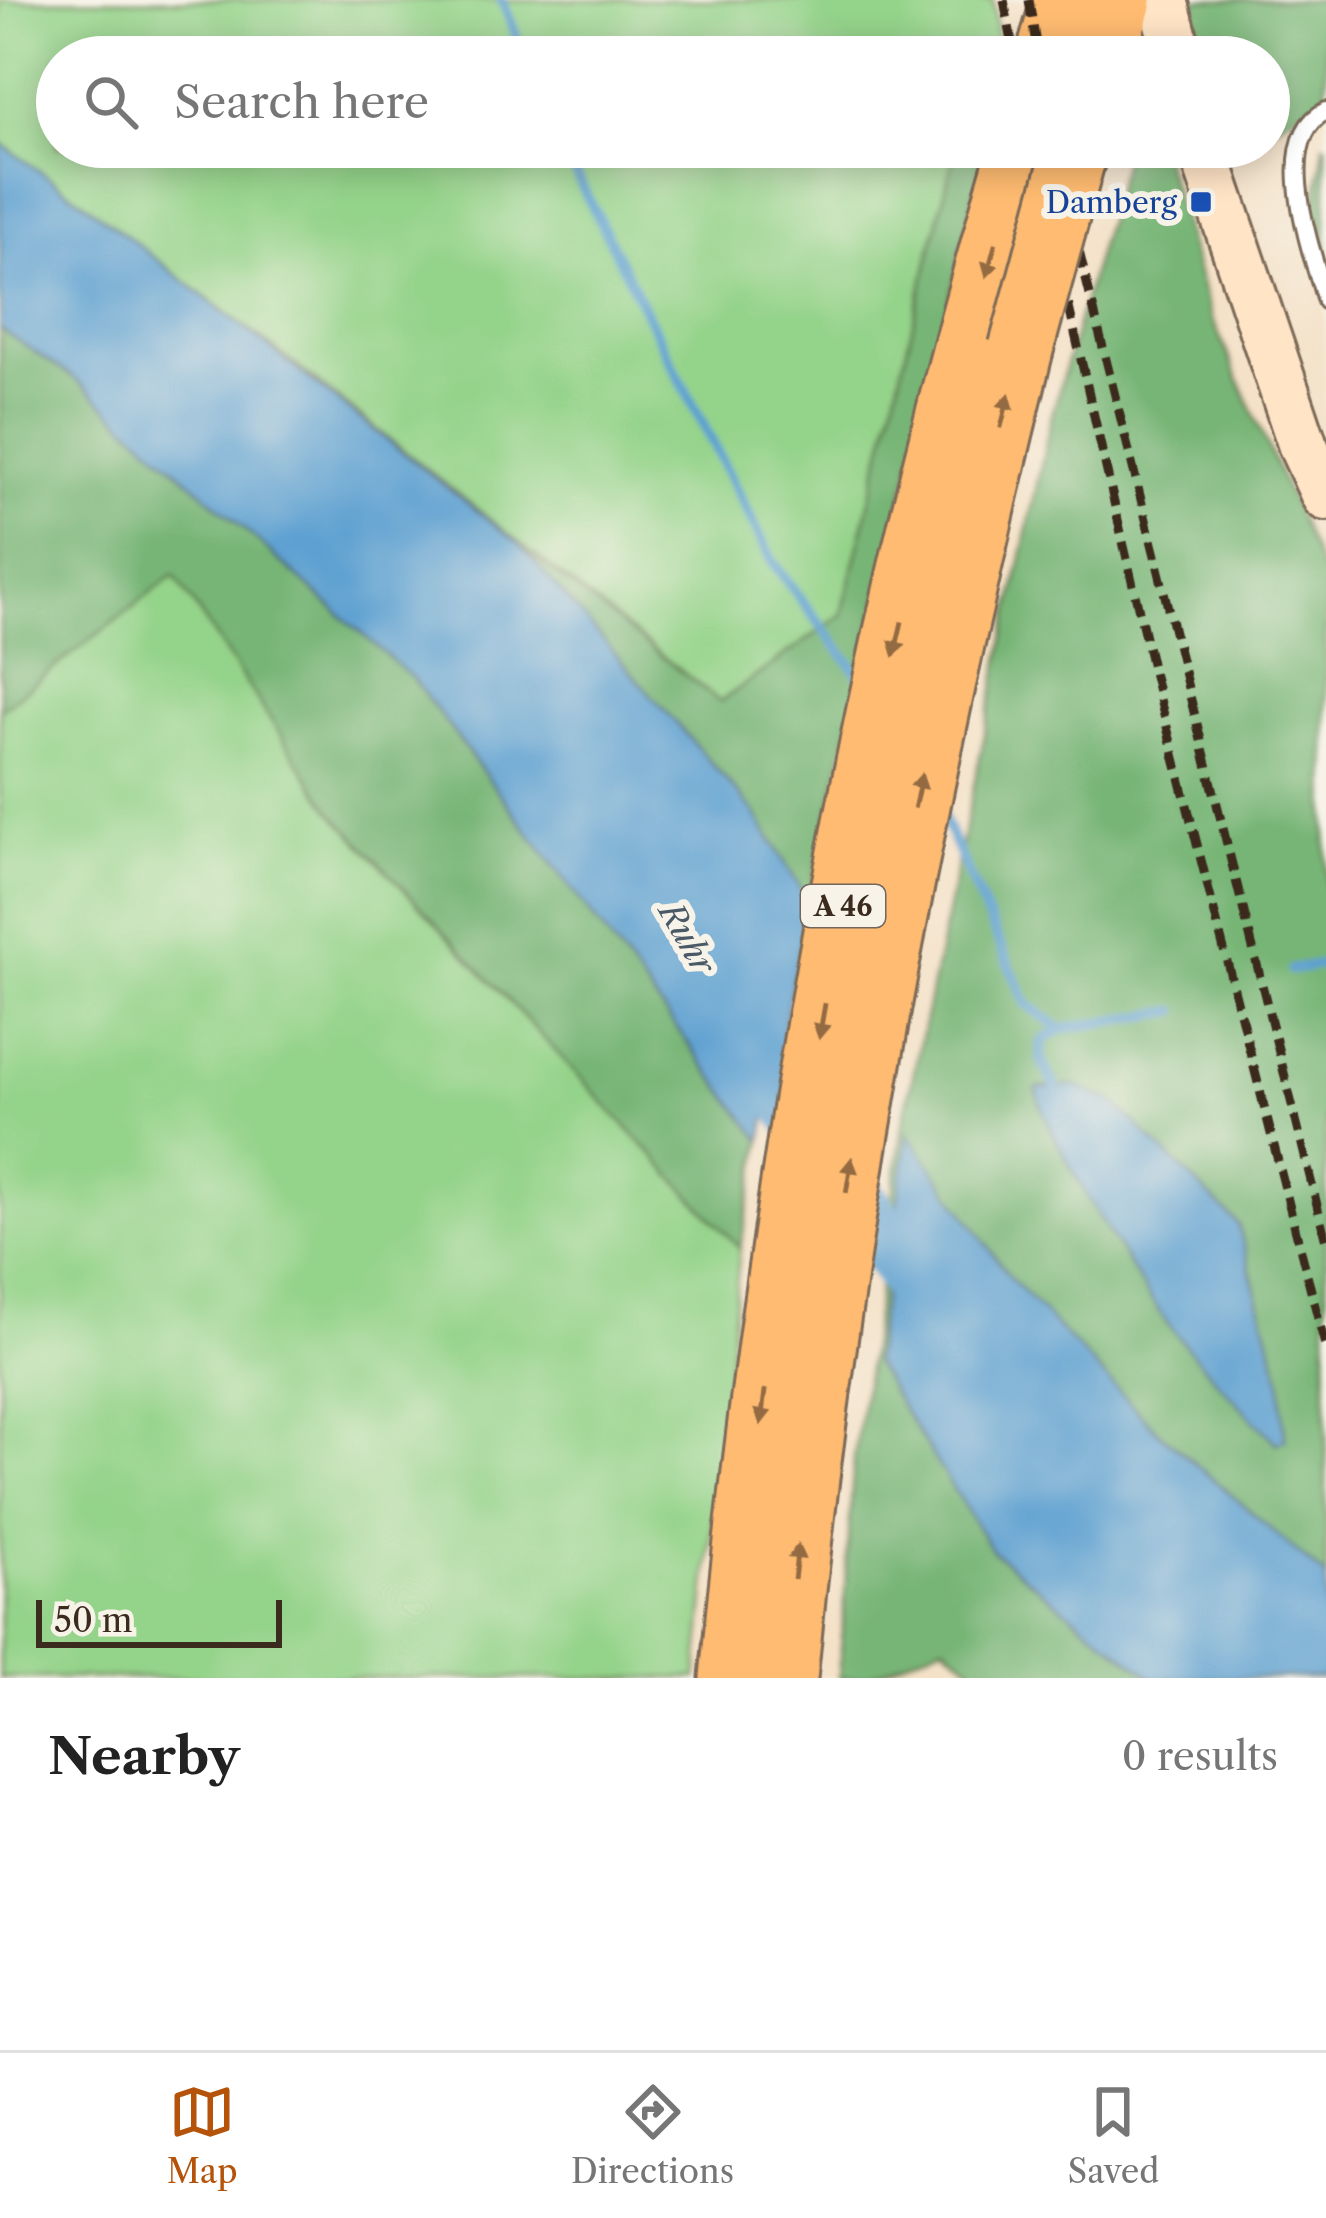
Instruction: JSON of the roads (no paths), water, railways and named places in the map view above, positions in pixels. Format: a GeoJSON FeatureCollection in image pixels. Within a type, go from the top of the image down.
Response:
{"type":"FeatureCollection","features":[{"type":"Feature","properties":{"kind":"highway"},"geometry":{"type":"LineString","coordinates":[[1054,36],[1064,0]]}},
{"type":"Feature","properties":{"kind":"highway"},"geometry":{"type":"LineString","coordinates":[[1109,36],[1120,0]]}},
{"type":"Feature","properties":{"kind":"highway","name":"A 46"},"geometry":{"type":"LineString","coordinates":[[732,1678],[771,1345],[849,873],[952,405],[1015,168]]}},
{"type":"Feature","properties":{"kind":"highway","name":"A 46"},"geometry":{"type":"LineString","coordinates":[[784,1678],[826,1318],[910,830],[962,589],[1071,168]]}},
{"type":"Feature","properties":{"kind":"main road"},"geometry":{"type":"LineString","coordinates":[[1163,0],[1172,36]]}},
{"type":"Feature","properties":{"kind":"main road"},"geometry":{"type":"LineString","coordinates":[[1210,168],[1321,474]]}},
{"type":"Feature","properties":{"kind":"lane"},"geometry":{"type":"LineString","coordinates":[[1326,112],[1316,116],[1297,150],[1301,214],[1326,301]]}},
{"type":"Feature","properties":{"kind":"water"},"geometry":{"type":"Polygon","coordinates":[[[0,143],[85,203],[517,542],[755,813],[808,901],[762,1141],[413,679],[74,378],[0,329],[0,143]]]}},
{"type":"Feature","properties":{"kind":"water"},"geometry":{"type":"Polygon","coordinates":[[[1074,1086],[1112,1101],[1238,1224],[1281,1381],[1285,1440],[1276,1443],[1191,1352],[1114,1240],[1053,1133],[1037,1088],[1074,1086]]]}},
{"type":"Feature","properties":{"kind":"water"},"geometry":{"type":"Polygon","coordinates":[[[908,1133],[1012,1280],[1155,1429],[1326,1577],[1326,1678],[1153,1678],[993,1552],[873,1362],[908,1133]]]}},
{"type":"Feature","properties":{"kind":"waterway"},"geometry":{"type":"LineString","coordinates":[[502,0],[517,36]]}},
{"type":"Feature","properties":{"kind":"waterway"},"geometry":{"type":"LineString","coordinates":[[573,168],[774,564],[861,677]]}},
{"type":"Feature","properties":{"kind":"waterway"},"geometry":{"type":"LineString","coordinates":[[942,816],[1027,1004],[1061,1029]]}},
{"type":"Feature","properties":{"kind":"waterway"},"geometry":{"type":"LineString","coordinates":[[1291,970],[1326,964]]}},
{"type":"Feature","properties":{"kind":"waterway","name":"Ruhr"},"geometry":{"type":"LineString","coordinates":[[730,1008],[936,1318]]}},
{"type":"Feature","properties":{"kind":"waterway"},"geometry":{"type":"LineString","coordinates":[[1056,1087],[1041,1060],[1042,1041],[1061,1029],[1176,1011]]}},
{"type":"Feature","properties":{"kind":"railway"},"geometry":{"type":"LineString","coordinates":[[1004,0],[1011,36]]}},
{"type":"Feature","properties":{"kind":"railway"},"geometry":{"type":"LineString","coordinates":[[1029,0],[1035,36]]}},
{"type":"Feature","properties":{"kind":"railway"},"geometry":{"type":"LineString","coordinates":[[1037,168],[1154,676],[1326,1349]]}},
{"type":"Feature","properties":{"kind":"railway"},"geometry":{"type":"LineString","coordinates":[[1058,168],[1326,1241]]}},
{"type":"Feature","properties":{"kind":"place","name":"Damberg"},"geometry":{"type":"Point","coordinates":[1201,202]}}]}
